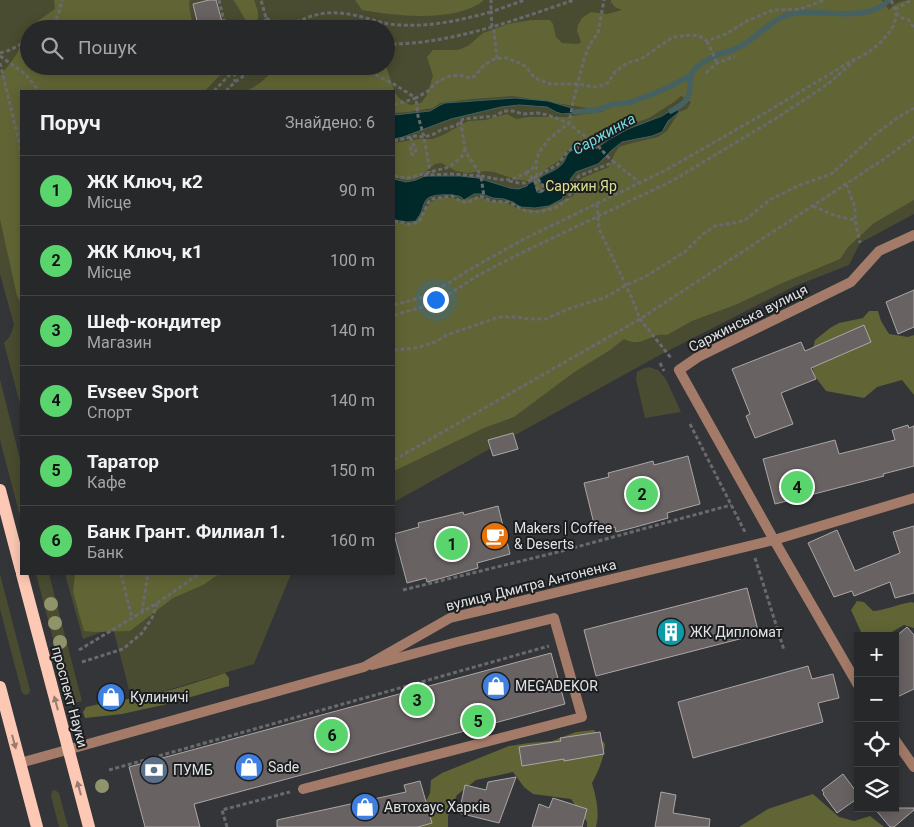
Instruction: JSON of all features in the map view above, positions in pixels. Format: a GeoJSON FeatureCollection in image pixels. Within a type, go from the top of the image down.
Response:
{"type":"FeatureCollection","features":[{"type":"Feature","properties":{"kind":"main road"},"geometry":{"type":"LineString","coordinates":[[0,490],[20,566]]}},
{"type":"Feature","properties":{"kind":"main road","name":"проспект Науки"},"geometry":{"type":"LineString","coordinates":[[22,575],[89,827]]}},
{"type":"Feature","properties":{"kind":"main road"},"geometry":{"type":"LineString","coordinates":[[0,687],[37,827]]}},
{"type":"Feature","properties":{"kind":"street","name":"Саржинська вулиця"},"geometry":{"type":"LineString","coordinates":[[854,678],[679,370],[698,358],[851,282],[879,251],[914,235]]}},
{"type":"Feature","properties":{"kind":"street","name":"вулиця Дмитра Антоненка"},"geometry":{"type":"LineString","coordinates":[[20,763],[364,667],[450,618],[774,540],[914,498]]}},
{"type":"Feature","properties":{"kind":"street"},"geometry":{"type":"LineString","coordinates":[[302,788],[582,717],[554,618],[364,667]]}},
{"type":"Feature","properties":{"kind":"street"},"geometry":{"type":"LineString","coordinates":[[899,746],[914,767]]}},
{"type":"Feature","properties":{"kind":"path"},"geometry":{"type":"LineString","coordinates":[[55,20],[58,16],[62,0]]}},
{"type":"Feature","properties":{"kind":"path"},"geometry":{"type":"LineString","coordinates":[[219,0],[224,20]]}},
{"type":"Feature","properties":{"kind":"path"},"geometry":{"type":"LineString","coordinates":[[261,0],[266,18],[270,20]]}},
{"type":"Feature","properties":{"kind":"path"},"geometry":{"type":"LineString","coordinates":[[491,0],[492,27],[494,30],[497,59]]}},
{"type":"Feature","properties":{"kind":"path"},"geometry":{"type":"LineString","coordinates":[[395,24],[438,24],[466,19],[525,0]]}},
{"type":"Feature","properties":{"kind":"path"},"geometry":{"type":"LineString","coordinates":[[395,43],[430,41],[455,36],[492,27],[574,0]]}},
{"type":"Feature","properties":{"kind":"path"},"geometry":{"type":"LineString","coordinates":[[534,177],[539,152],[548,140],[569,123],[584,60],[590,44],[598,33],[604,0]]}},
{"type":"Feature","properties":{"kind":"path"},"geometry":{"type":"LineString","coordinates":[[707,41],[726,34],[745,22],[774,10],[800,9],[825,0]]}},
{"type":"Feature","properties":{"kind":"path"},"geometry":{"type":"LineString","coordinates":[[395,305],[434,292],[524,239],[664,172],[867,53],[884,38],[893,25],[895,11],[891,0]]}},
{"type":"Feature","properties":{"kind":"path"},"geometry":{"type":"LineString","coordinates":[[895,11],[912,0]]}},
{"type":"Feature","properties":{"kind":"path"},"geometry":{"type":"LineString","coordinates":[[895,11],[902,18],[909,20],[914,28]]}},
{"type":"Feature","properties":{"kind":"path"},"geometry":{"type":"LineString","coordinates":[[300,20],[314,14],[330,12],[346,13],[375,20]]}},
{"type":"Feature","properties":{"kind":"path"},"geometry":{"type":"LineString","coordinates":[[395,105],[416,98],[447,77],[459,75],[470,78],[475,76],[483,66],[497,59],[506,58],[522,64],[535,78],[550,84],[578,84],[595,87],[609,82],[614,73],[627,63],[641,59],[673,37],[699,36],[707,41],[717,62]]}},
{"type":"Feature","properties":{"kind":"path"},"geometry":{"type":"LineString","coordinates":[[20,45],[0,54],[20,70]]}},
{"type":"Feature","properties":{"kind":"path"},"geometry":{"type":"LineString","coordinates":[[706,73],[717,62],[734,56]]}},
{"type":"Feature","properties":{"kind":"path"},"geometry":{"type":"LineString","coordinates":[[395,315],[434,304],[477,276],[509,259],[672,181],[778,117],[828,84],[857,59]]}},
{"type":"Feature","properties":{"kind":"path"},"geometry":{"type":"LineString","coordinates":[[0,63],[20,146]]}},
{"type":"Feature","properties":{"kind":"path"},"geometry":{"type":"LineString","coordinates":[[26,75],[38,90]]}},
{"type":"Feature","properties":{"kind":"path"},"geometry":{"type":"LineString","coordinates":[[215,90],[229,75]]}},
{"type":"Feature","properties":{"kind":"path"},"geometry":{"type":"LineString","coordinates":[[235,75],[235,82]]}},
{"type":"Feature","properties":{"kind":"path"},"geometry":{"type":"LineString","coordinates":[[227,90],[245,75]]}},
{"type":"Feature","properties":{"kind":"path"},"geometry":{"type":"LineString","coordinates":[[376,75],[416,98],[430,172]]}},
{"type":"Feature","properties":{"kind":"path"},"geometry":{"type":"LineString","coordinates":[[395,350],[416,348],[435,342],[447,335],[499,317],[546,318],[606,296],[645,277],[686,251],[703,234],[715,226],[745,220],[771,199],[800,185],[830,174],[876,134],[914,108]]}},
{"type":"Feature","properties":{"kind":"path"},"geometry":{"type":"LineString","coordinates":[[395,141],[434,134],[457,125],[463,119],[495,116],[513,111],[524,114],[538,113],[569,123],[640,183]]}},
{"type":"Feature","properties":{"kind":"path"},"geometry":{"type":"LineString","coordinates":[[461,121],[465,150],[481,176],[484,197]]}},
{"type":"Feature","properties":{"kind":"path"},"geometry":{"type":"LineString","coordinates":[[410,137],[413,145]]}},
{"type":"Feature","properties":{"kind":"path"},"geometry":{"type":"LineString","coordinates":[[395,459],[640,319],[884,159],[914,137]]}},
{"type":"Feature","properties":{"kind":"path"},"geometry":{"type":"LineString","coordinates":[[419,175],[452,174],[481,176],[525,183],[557,165],[562,161],[566,153],[572,149],[590,149],[597,145]]}},
{"type":"Feature","properties":{"kind":"path"},"geometry":{"type":"LineString","coordinates":[[395,176],[408,178],[453,165],[463,155],[465,150]]}},
{"type":"Feature","properties":{"kind":"path"},"geometry":{"type":"LineString","coordinates":[[508,181],[531,171],[536,162]]}},
{"type":"Feature","properties":{"kind":"path"},"geometry":{"type":"LineString","coordinates":[[395,221],[410,224],[419,222],[431,199],[452,196],[462,202],[469,202],[480,196],[491,201],[508,202],[526,211],[543,211],[557,206],[568,199],[579,176],[614,162]]}},
{"type":"Feature","properties":{"kind":"path"},"geometry":{"type":"LineString","coordinates":[[525,173],[534,177]]}},
{"type":"Feature","properties":{"kind":"path"},"geometry":{"type":"LineString","coordinates":[[846,184],[855,207],[855,220],[860,243]]}},
{"type":"Feature","properties":{"kind":"path"},"geometry":{"type":"LineString","coordinates":[[598,204],[597,217],[599,229],[640,319],[679,370]]}},
{"type":"Feature","properties":{"kind":"path"},"geometry":{"type":"LineString","coordinates":[[813,206],[836,216],[855,220]]}},
{"type":"Feature","properties":{"kind":"path"},"geometry":{"type":"LineString","coordinates":[[660,363],[664,372]]}},
{"type":"Feature","properties":{"kind":"path"},"geometry":{"type":"LineString","coordinates":[[687,416],[751,545],[784,650]]}},
{"type":"Feature","properties":{"kind":"path"},"geometry":{"type":"LineString","coordinates":[[403,590],[558,552],[731,505]]}},
{"type":"Feature","properties":{"kind":"path"},"geometry":{"type":"LineString","coordinates":[[121,575],[132,618]]}},
{"type":"Feature","properties":{"kind":"path"},"geometry":{"type":"LineString","coordinates":[[142,613],[148,575]]}},
{"type":"Feature","properties":{"kind":"path"},"geometry":{"type":"LineString","coordinates":[[79,650],[142,613],[198,575]]}},
{"type":"Feature","properties":{"kind":"path"},"geometry":{"type":"LineString","coordinates":[[82,662],[123,649],[142,633],[152,618],[157,603]]}},
{"type":"Feature","properties":{"kind":"path"},"geometry":{"type":"LineString","coordinates":[[109,770],[561,643]]}},
{"type":"Feature","properties":{"kind":"path"},"geometry":{"type":"LineString","coordinates":[[227,827],[222,810],[302,788]]}},
{"type":"Feature","properties":{"kind":"green space","name":"Саржин Яр"},"geometry":{"type":"Polygon","coordinates":[[[0,0],[914,0],[914,214],[860,243],[849,265],[795,286],[658,356],[395,501],[395,90],[20,90],[20,404],[4,343],[10,336],[14,325],[0,274],[0,0]]]}},
{"type":"Feature","properties":{"kind":"green space"},"geometry":{"type":"Polygon","coordinates":[[[54,0],[191,0],[189,1],[192,20],[38,20],[55,9],[54,0]]]}},
{"type":"Feature","properties":{"kind":"green space"},"geometry":{"type":"Polygon","coordinates":[[[233,0],[254,0],[258,15],[257,20],[246,20],[233,0]]]}},
{"type":"Feature","properties":{"kind":"green space"},"geometry":{"type":"Polygon","coordinates":[[[355,0],[484,0],[458,12],[442,15],[408,16],[362,10],[355,0]]]}},
{"type":"Feature","properties":{"kind":"green space","name":"Саржин Яр"},"geometry":{"type":"Polygon","coordinates":[[[611,0],[882,0],[889,10],[900,2],[914,0],[914,200],[874,223],[848,247],[840,259],[735,305],[692,321],[667,335],[663,334],[635,342],[624,339],[573,373],[514,417],[484,428],[395,471],[395,221],[408,224],[416,221],[431,202],[446,197],[460,200],[477,197],[505,202],[516,208],[536,210],[545,208],[573,196],[578,182],[582,178],[609,167],[619,147],[658,137],[667,131],[679,112],[687,109],[691,102],[681,96],[649,118],[629,125],[594,147],[571,148],[560,160],[546,169],[538,179],[542,187],[539,190],[531,181],[517,180],[494,172],[467,173],[456,171],[441,163],[435,164],[414,179],[406,180],[395,177],[395,143],[433,139],[468,121],[485,120],[507,114],[516,119],[528,117],[566,117],[605,111],[513,96],[440,103],[433,108],[395,113],[395,93],[410,105],[421,103],[427,95],[433,76],[427,57],[433,50],[458,50],[468,46],[483,33],[508,24],[531,20],[550,20],[556,37],[562,43],[578,44],[581,42],[577,31],[582,18],[591,12],[607,14],[622,10],[615,7],[611,0]]]}},
{"type":"Feature","properties":{"kind":"green space"},"geometry":{"type":"Polygon","coordinates":[[[20,44],[20,75],[221,75],[206,90],[20,90],[20,301],[17,296],[0,219],[0,75],[19,49],[20,44]]]}},
{"type":"Feature","properties":{"kind":"green space","name":"Саржин Яр"},"geometry":{"type":"Polygon","coordinates":[[[269,75],[389,75],[394,90],[249,90],[269,75]]]}},
{"type":"Feature","properties":{"kind":"green space"},"geometry":{"type":"Polygon","coordinates":[[[869,311],[878,311],[881,321],[889,334],[908,337],[914,335],[914,395],[902,380],[877,387],[864,398],[826,391],[814,375],[811,357],[815,340],[839,323],[863,318],[869,311]]]}},
{"type":"Feature","properties":{"kind":"green space"},"geometry":{"type":"Polygon","coordinates":[[[649,367],[658,370],[666,379],[681,412],[645,418],[636,379],[637,372],[649,367]]]}},
{"type":"Feature","properties":{"kind":"green space"},"geometry":{"type":"Polygon","coordinates":[[[0,379],[20,459],[20,516],[0,440],[0,379]]]}},
{"type":"Feature","properties":{"kind":"green space"},"geometry":{"type":"Polygon","coordinates":[[[0,574],[30,690],[29,694],[25,695],[22,693],[0,609],[0,574]]]}},
{"type":"Feature","properties":{"kind":"green space"},"geometry":{"type":"Polygon","coordinates":[[[36,575],[49,575],[82,701],[70,704],[36,575]]]}},
{"type":"Feature","properties":{"kind":"green space"},"geometry":{"type":"Polygon","coordinates":[[[65,575],[291,575],[254,664],[132,701],[113,628],[83,639],[65,575]]]}},
{"type":"Feature","properties":{"kind":"green space"},"geometry":{"type":"Polygon","coordinates":[[[75,575],[218,575],[203,585],[173,598],[130,631],[84,631],[73,592],[75,575]]]}},
{"type":"Feature","properties":{"kind":"green space"},"geometry":{"type":"Polygon","coordinates":[[[857,601],[864,602],[873,611],[912,602],[914,603],[914,628],[904,625],[892,632],[861,632],[851,610],[857,601]]]}},
{"type":"Feature","properties":{"kind":"green space"},"geometry":{"type":"Polygon","coordinates":[[[225,673],[229,678],[229,686],[163,705],[122,714],[85,718],[83,712],[86,707],[167,691],[225,673]]]}},
{"type":"Feature","properties":{"kind":"green space"},"geometry":{"type":"Polygon","coordinates":[[[594,730],[605,744],[601,764],[592,783],[598,810],[596,827],[587,827],[587,822],[571,799],[533,794],[524,787],[513,772],[476,780],[457,795],[448,816],[448,827],[391,827],[424,805],[430,793],[431,780],[442,773],[509,746],[552,741],[576,732],[594,730]]]}},
{"type":"Feature","properties":{"kind":"green space"},"geometry":{"type":"Polygon","coordinates":[[[55,790],[59,793],[68,827],[59,827],[51,796],[52,791],[55,790]]]}},
{"type":"Feature","properties":{"kind":"green space"},"geometry":{"type":"Polygon","coordinates":[[[813,794],[839,817],[854,821],[870,816],[884,827],[739,827],[768,809],[813,794]]]}},
{"type":"Feature","properties":{"kind":"water"},"geometry":{"type":"Polygon","coordinates":[[[515,98],[548,101],[585,112],[562,114],[547,107],[519,105],[501,107],[451,119],[395,139],[395,115],[430,111],[445,103],[515,98]]]}},
{"type":"Feature","properties":{"kind":"water"},"geometry":{"type":"Polygon","coordinates":[[[676,107],[679,112],[668,121],[662,132],[622,142],[598,164],[576,172],[571,178],[562,199],[549,206],[535,208],[520,207],[513,202],[482,194],[474,194],[464,200],[458,196],[441,195],[427,199],[416,221],[395,220],[395,179],[406,182],[425,176],[460,176],[478,178],[518,189],[534,181],[537,192],[540,193],[545,190],[538,179],[561,165],[571,151],[596,149],[628,129],[662,116],[676,107]]]}},
{"type":"Feature","properties":{"kind":"building"},"geometry":{"type":"Polygon","coordinates":[[[216,0],[222,20],[197,20],[193,4],[216,0]]]}},
{"type":"Feature","properties":{"kind":"building"},"geometry":{"type":"Polygon","coordinates":[[[914,290],[914,327],[898,334],[886,302],[914,290]]]}},
{"type":"Feature","properties":{"kind":"building"},"geometry":{"type":"Polygon","coordinates":[[[864,325],[871,342],[811,368],[816,379],[781,393],[793,424],[755,438],[746,416],[750,414],[732,369],[801,342],[805,351],[864,325]]]}},
{"type":"Feature","properties":{"kind":"building"},"geometry":{"type":"Polygon","coordinates":[[[908,425],[909,428],[914,426],[914,466],[883,474],[884,476],[775,504],[763,459],[835,440],[839,454],[895,440],[892,430],[908,425]]]}},
{"type":"Feature","properties":{"kind":"building"},"geometry":{"type":"Polygon","coordinates":[[[513,433],[518,449],[493,456],[488,440],[513,433]]]}},
{"type":"Feature","properties":{"kind":"building"},"geometry":{"type":"Polygon","coordinates":[[[688,456],[700,504],[667,513],[668,518],[632,528],[616,532],[615,527],[596,532],[584,483],[609,477],[608,473],[653,461],[654,465],[688,456]]]}},
{"type":"Feature","properties":{"kind":"building"},"geometry":{"type":"Polygon","coordinates":[[[498,506],[510,554],[477,563],[478,568],[427,582],[426,578],[407,583],[395,534],[419,527],[418,523],[463,512],[464,515],[498,506]]]}},
{"type":"Feature","properties":{"kind":"building"},"geometry":{"type":"Polygon","coordinates":[[[914,526],[914,593],[895,598],[890,582],[854,596],[852,591],[834,597],[808,543],[837,530],[855,571],[900,553],[893,532],[914,526]]]}},
{"type":"Feature","properties":{"kind":"building","name":"ЖК Дипломат"},"geometry":{"type":"Polygon","coordinates":[[[747,588],[759,634],[596,676],[584,630],[747,588]]]}},
{"type":"Feature","properties":{"kind":"building"},"geometry":{"type":"Polygon","coordinates":[[[907,627],[914,635],[914,689],[899,696],[899,677],[899,634],[907,627]]]}},
{"type":"Feature","properties":{"kind":"building"},"geometry":{"type":"Polygon","coordinates":[[[551,653],[565,704],[194,804],[200,827],[145,827],[129,767],[551,653]]]}},
{"type":"Feature","properties":{"kind":"building"},"geometry":{"type":"Polygon","coordinates":[[[808,666],[812,679],[833,674],[839,698],[818,703],[823,722],[693,758],[678,702],[808,666]]]}},
{"type":"Feature","properties":{"kind":"building"},"geometry":{"type":"Polygon","coordinates":[[[600,732],[604,754],[522,766],[519,747],[561,741],[560,738],[600,732]]]}},
{"type":"Feature","properties":{"kind":"building"},"geometry":{"type":"Polygon","coordinates":[[[843,774],[854,789],[854,801],[837,813],[822,790],[843,774]]]}},
{"type":"Feature","properties":{"kind":"building"},"geometry":{"type":"Polygon","coordinates":[[[516,777],[499,823],[459,813],[465,785],[486,790],[488,782],[516,777]]]}},
{"type":"Feature","properties":{"kind":"building"},"geometry":{"type":"Polygon","coordinates":[[[420,781],[432,823],[418,827],[277,827],[277,820],[406,792],[404,785],[420,781]]]}},
{"type":"Feature","properties":{"kind":"building"},"geometry":{"type":"Polygon","coordinates":[[[661,792],[676,795],[673,813],[710,819],[709,827],[655,827],[661,792]]]}},
{"type":"Feature","properties":{"kind":"building"},"geometry":{"type":"Polygon","coordinates":[[[553,798],[587,809],[582,827],[532,827],[539,804],[549,808],[553,798]]]}},
{"type":"Feature","properties":{"kind":"building"},"geometry":{"type":"Polygon","coordinates":[[[899,808],[914,808],[894,827],[890,827],[877,812],[899,812],[899,808]]]}},
{"type":"Feature","properties":{"kind":"waterway","name":"Саржинка"},"geometry":{"type":"LineString","coordinates":[[671,111],[686,100],[690,92],[691,75],[696,68],[716,55],[741,46],[779,19],[797,13],[853,14],[867,12],[879,8],[889,0]]}},
{"type":"Feature","properties":{"kind":"waterway","name":"Саржинка"},"geometry":{"type":"LineString","coordinates":[[575,112],[597,110],[613,104],[628,103],[653,94],[691,75]]}},
{"type":"Feature","properties":{"kind":"place","name":"Evseev Sport"},"geometry":{"type":"Point","coordinates":[797,487]}},
{"type":"Feature","properties":{"kind":"place","name":"ЖК Ключ, к1"},"geometry":{"type":"Point","coordinates":[642,494]}},
{"type":"Feature","properties":{"kind":"place","name":"Makers | Coffee & Deserts"},"geometry":{"type":"Point","coordinates":[495,536]}},
{"type":"Feature","properties":{"kind":"place","name":"ЖК Ключ, к2"},"geometry":{"type":"Point","coordinates":[452,544]}},
{"type":"Feature","properties":{"kind":"place","name":"ЖК Дипломат"},"geometry":{"type":"Point","coordinates":[671,632]}},
{"type":"Feature","properties":{"kind":"place","name":"MEGADEKOR"},"geometry":{"type":"Point","coordinates":[496,686]}},
{"type":"Feature","properties":{"kind":"place","name":"Кулиничі"},"geometry":{"type":"Point","coordinates":[111,697]}},
{"type":"Feature","properties":{"kind":"place","name":"Шеф-кондитер"},"geometry":{"type":"Point","coordinates":[417,700]}},
{"type":"Feature","properties":{"kind":"place","name":"Таратор"},"geometry":{"type":"Point","coordinates":[478,721]}},
{"type":"Feature","properties":{"kind":"place","name":"Банк Грант. Филиал 1."},"geometry":{"type":"Point","coordinates":[332,735]}},
{"type":"Feature","properties":{"kind":"place","name":"Sade"},"geometry":{"type":"Point","coordinates":[249,767]}},
{"type":"Feature","properties":{"kind":"place","name":"ПУМБ"},"geometry":{"type":"Point","coordinates":[154,770]}},
{"type":"Feature","properties":{"kind":"place","name":"Автохаус Харків"},"geometry":{"type":"Point","coordinates":[365,807]}}]}
